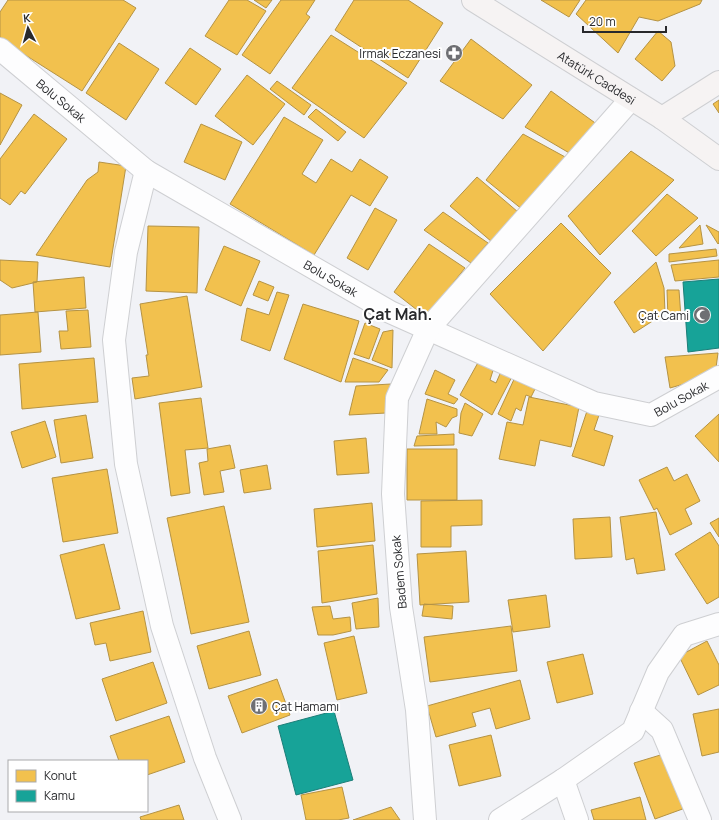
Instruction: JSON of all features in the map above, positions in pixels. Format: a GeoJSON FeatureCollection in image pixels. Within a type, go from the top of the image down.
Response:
{"type":"FeatureCollection","features":[{"type":"Feature","properties":{"kind":"main road","name":"Atatürk Caddesi"},"geometry":{"type":"LineString","coordinates":[[473,0],[662,118],[719,159]]}},
{"type":"Feature","properties":{"kind":"main road"},"geometry":{"type":"LineString","coordinates":[[662,118],[719,82]]}},
{"type":"Feature","properties":{"kind":"street","name":"Bolu Sokak"},"geometry":{"type":"LineString","coordinates":[[0,49],[146,171],[390,312],[594,403],[651,415],[719,376]]}},
{"type":"Feature","properties":{"kind":"street","name":"Badem Sokak"},"geometry":{"type":"LineString","coordinates":[[425,820],[417,710],[401,607],[393,494],[397,398],[428,329],[631,99]]}},
{"type":"Feature","properties":{"kind":"street"},"geometry":{"type":"LineString","coordinates":[[146,171],[126,252],[114,340],[126,464],[162,626],[205,758],[230,820]]}},
{"type":"Feature","properties":{"kind":"street"},"geometry":{"type":"LineString","coordinates":[[500,820],[563,780],[633,731],[658,672],[684,635],[719,624]]}},
{"type":"Feature","properties":{"kind":"street"},"geometry":{"type":"LineString","coordinates":[[641,711],[662,730],[700,820]]}},
{"type":"Feature","properties":{"kind":"street"},"geometry":{"type":"LineString","coordinates":[[563,780],[577,820]]}},
{"type":"Feature","properties":{"kind":"building: Konut"},"geometry":{"type":"Polygon","coordinates":[[[8,0],[123,0],[136,8],[82,91],[0,39],[0,12],[8,0]]]}},
{"type":"Feature","properties":{"kind":"building: Konut"},"geometry":{"type":"Polygon","coordinates":[[[229,0],[247,0],[266,11],[237,55],[205,36],[229,0]]]}},
{"type":"Feature","properties":{"kind":"building: Konut"},"geometry":{"type":"Polygon","coordinates":[[[254,0],[272,0],[266,8],[254,0]]]}},
{"type":"Feature","properties":{"kind":"building: Konut"},"geometry":{"type":"Polygon","coordinates":[[[281,0],[315,0],[306,14],[310,17],[270,74],[242,55],[281,0]]]}},
{"type":"Feature","properties":{"kind":"building: Konut"},"geometry":{"type":"Polygon","coordinates":[[[354,0],[408,0],[443,23],[408,78],[335,30],[354,0]]]}},
{"type":"Feature","properties":{"kind":"building: Konut"},"geometry":{"type":"Polygon","coordinates":[[[541,0],[580,0],[569,17],[541,0]]]}},
{"type":"Feature","properties":{"kind":"building: Konut"},"geometry":{"type":"Polygon","coordinates":[[[586,0],[702,0],[700,4],[658,21],[639,17],[618,53],[576,14],[586,0]]]}},
{"type":"Feature","properties":{"kind":"building: Konut"},"geometry":{"type":"Polygon","coordinates":[[[658,31],[671,42],[675,66],[662,81],[635,59],[658,31]]]}},
{"type":"Feature","properties":{"kind":"building: Konut"},"geometry":{"type":"Polygon","coordinates":[[[331,35],[407,83],[364,138],[292,88],[331,35]]]}},
{"type":"Feature","properties":{"kind":"building: Konut"},"geometry":{"type":"Polygon","coordinates":[[[471,39],[532,85],[503,119],[440,81],[471,39]]]}},
{"type":"Feature","properties":{"kind":"building: Konut"},"geometry":{"type":"Polygon","coordinates":[[[119,43],[159,69],[126,120],[86,93],[119,43]]]}},
{"type":"Feature","properties":{"kind":"building: Konut"},"geometry":{"type":"Polygon","coordinates":[[[190,48],[221,69],[196,105],[165,83],[190,48]]]}},
{"type":"Feature","properties":{"kind":"building: Konut"},"geometry":{"type":"Polygon","coordinates":[[[247,75],[285,104],[253,145],[215,116],[247,75]]]}},
{"type":"Feature","properties":{"kind":"building: Konut"},"geometry":{"type":"Polygon","coordinates":[[[277,81],[311,105],[304,115],[270,89],[277,81]]]}},
{"type":"Feature","properties":{"kind":"building: Konut"},"geometry":{"type":"Polygon","coordinates":[[[551,91],[598,125],[571,154],[525,127],[551,91]]]}},
{"type":"Feature","properties":{"kind":"building: Konut"},"geometry":{"type":"Polygon","coordinates":[[[0,93],[22,105],[0,145],[0,93]]]}},
{"type":"Feature","properties":{"kind":"building: Konut"},"geometry":{"type":"Polygon","coordinates":[[[719,100],[719,113],[713,104],[719,100]]]}},
{"type":"Feature","properties":{"kind":"building: Konut"},"geometry":{"type":"Polygon","coordinates":[[[316,109],[346,132],[338,141],[308,117],[316,109]]]}},
{"type":"Feature","properties":{"kind":"building: Konut"},"geometry":{"type":"Polygon","coordinates":[[[34,114],[67,139],[25,194],[21,191],[10,205],[0,198],[0,159],[34,114]]]}},
{"type":"Feature","properties":{"kind":"building: Konut"},"geometry":{"type":"Polygon","coordinates":[[[284,117],[323,140],[302,174],[316,183],[331,159],[352,172],[360,159],[388,177],[370,206],[351,195],[314,255],[230,204],[284,117]]]}},
{"type":"Feature","properties":{"kind":"building: Konut"},"geometry":{"type":"Polygon","coordinates":[[[201,124],[242,142],[225,180],[184,162],[201,124]]]}},
{"type":"Feature","properties":{"kind":"building: Konut"},"geometry":{"type":"Polygon","coordinates":[[[523,134],[567,158],[523,210],[486,180],[523,134]]]}},
{"type":"Feature","properties":{"kind":"building: Konut"},"geometry":{"type":"Polygon","coordinates":[[[631,151],[674,180],[600,255],[568,216],[631,151]]]}},
{"type":"Feature","properties":{"kind":"building: Konut"},"geometry":{"type":"Polygon","coordinates":[[[99,162],[126,166],[110,267],[36,255],[87,180],[98,172],[99,162]]]}},
{"type":"Feature","properties":{"kind":"building: Konut"},"geometry":{"type":"Polygon","coordinates":[[[477,177],[518,212],[492,242],[450,206],[477,177]]]}},
{"type":"Feature","properties":{"kind":"building: Konut"},"geometry":{"type":"Polygon","coordinates":[[[667,194],[698,218],[656,256],[632,231],[667,194]]]}},
{"type":"Feature","properties":{"kind":"building: Konut"},"geometry":{"type":"Polygon","coordinates":[[[375,208],[397,220],[368,270],[347,258],[375,208]]]}},
{"type":"Feature","properties":{"kind":"building: Konut"},"geometry":{"type":"Polygon","coordinates":[[[443,212],[488,243],[471,263],[424,230],[443,212]]]}},
{"type":"Feature","properties":{"kind":"building: Konut"},"geometry":{"type":"Polygon","coordinates":[[[561,223],[611,273],[543,351],[490,294],[561,223]]]}},
{"type":"Feature","properties":{"kind":"building: Konut"},"geometry":{"type":"Polygon","coordinates":[[[700,225],[703,244],[679,248],[700,225]]]}},
{"type":"Feature","properties":{"kind":"building: Konut"},"geometry":{"type":"Polygon","coordinates":[[[706,225],[719,232],[718,244],[706,225]]]}},
{"type":"Feature","properties":{"kind":"building: Konut"},"geometry":{"type":"Polygon","coordinates":[[[148,226],[199,227],[197,293],[146,291],[148,226]]]}},
{"type":"Feature","properties":{"kind":"building: Konut"},"geometry":{"type":"Polygon","coordinates":[[[429,244],[465,268],[426,317],[394,292],[429,244]]]}},
{"type":"Feature","properties":{"kind":"building: Konut"},"geometry":{"type":"Polygon","coordinates":[[[224,246],[260,261],[241,306],[205,290],[224,246]]]}},
{"type":"Feature","properties":{"kind":"building: Konut"},"geometry":{"type":"Polygon","coordinates":[[[716,249],[717,256],[669,262],[669,254],[716,249]]]}},
{"type":"Feature","properties":{"kind":"building: Konut"},"geometry":{"type":"Polygon","coordinates":[[[0,260],[38,262],[37,282],[12,288],[0,280],[0,260]]]}},
{"type":"Feature","properties":{"kind":"building: Konut"},"geometry":{"type":"Polygon","coordinates":[[[719,260],[719,277],[675,281],[671,265],[719,260]]]}},
{"type":"Feature","properties":{"kind":"building: Konut"},"geometry":{"type":"Polygon","coordinates":[[[656,262],[664,288],[665,313],[634,333],[614,302],[656,262]]]}},
{"type":"Feature","properties":{"kind":"building: Konut"},"geometry":{"type":"Polygon","coordinates":[[[84,277],[86,308],[35,312],[33,282],[84,277]]]}},
{"type":"Feature","properties":{"kind":"building: Konut"},"geometry":{"type":"Polygon","coordinates":[[[259,281],[274,287],[268,301],[253,295],[259,281]]]}},
{"type":"Feature","properties":{"kind":"building: Konut"},"geometry":{"type":"Polygon","coordinates":[[[667,290],[679,290],[681,318],[668,319],[667,290]]]}},
{"type":"Feature","properties":{"kind":"building: Konut"},"geometry":{"type":"Polygon","coordinates":[[[277,292],[289,295],[270,351],[241,340],[247,308],[269,315],[277,292]]]}},
{"type":"Feature","properties":{"kind":"building: Konut"},"geometry":{"type":"Polygon","coordinates":[[[187,296],[202,387],[135,399],[132,378],[149,376],[146,355],[148,355],[140,304],[187,296]]]}},
{"type":"Feature","properties":{"kind":"building: Konut"},"geometry":{"type":"Polygon","coordinates":[[[303,304],[359,321],[341,382],[284,359],[303,304]]]}},
{"type":"Feature","properties":{"kind":"building: Konut"},"geometry":{"type":"Polygon","coordinates":[[[88,310],[91,347],[61,349],[59,331],[68,331],[66,311],[88,310]]]}},
{"type":"Feature","properties":{"kind":"building: Konut"},"geometry":{"type":"Polygon","coordinates":[[[38,312],[41,352],[0,355],[0,315],[38,312]]]}},
{"type":"Feature","properties":{"kind":"building: Konut"},"geometry":{"type":"Polygon","coordinates":[[[365,323],[380,329],[369,359],[354,354],[365,323]]]}},
{"type":"Feature","properties":{"kind":"building: Konut"},"geometry":{"type":"Polygon","coordinates":[[[393,330],[392,368],[372,360],[383,332],[393,330]]]}},
{"type":"Feature","properties":{"kind":"building: Konut"},"geometry":{"type":"Polygon","coordinates":[[[718,353],[715,375],[670,388],[665,357],[718,353]]]}},
{"type":"Feature","properties":{"kind":"building: Konut"},"geometry":{"type":"Polygon","coordinates":[[[94,358],[98,402],[22,409],[19,364],[94,358]]]}},
{"type":"Feature","properties":{"kind":"building: Konut"},"geometry":{"type":"Polygon","coordinates":[[[353,358],[388,370],[379,382],[345,382],[353,358]]]}},
{"type":"Feature","properties":{"kind":"building: Konut"},"geometry":{"type":"Polygon","coordinates":[[[480,359],[495,364],[490,380],[496,383],[503,367],[515,371],[492,415],[460,395],[480,359]]]}},
{"type":"Feature","properties":{"kind":"building: Konut"},"geometry":{"type":"Polygon","coordinates":[[[435,370],[455,380],[448,394],[458,399],[454,404],[425,394],[435,370]]]}},
{"type":"Feature","properties":{"kind":"building: Konut"},"geometry":{"type":"Polygon","coordinates":[[[516,375],[536,387],[531,397],[526,395],[521,411],[516,408],[511,421],[498,414],[516,375]]]}},
{"type":"Feature","properties":{"kind":"building: Konut"},"geometry":{"type":"Polygon","coordinates":[[[391,384],[386,413],[349,415],[356,386],[391,384]]]}},
{"type":"Feature","properties":{"kind":"building: Konut"},"geometry":{"type":"Polygon","coordinates":[[[529,397],[579,407],[571,447],[540,440],[535,466],[499,459],[507,422],[523,425],[529,397]]]}},
{"type":"Feature","properties":{"kind":"building: Konut"},"geometry":{"type":"Polygon","coordinates":[[[201,398],[208,448],[185,450],[190,493],[171,496],[159,403],[201,398]]]}},
{"type":"Feature","properties":{"kind":"building: Konut"},"geometry":{"type":"Polygon","coordinates":[[[427,399],[457,409],[457,416],[452,418],[446,427],[436,422],[437,434],[419,434],[427,399]]]}},
{"type":"Feature","properties":{"kind":"building: Konut"},"geometry":{"type":"Polygon","coordinates":[[[465,403],[483,414],[472,436],[459,433],[461,413],[465,403]]]}},
{"type":"Feature","properties":{"kind":"building: Konut"},"geometry":{"type":"Polygon","coordinates":[[[587,411],[599,415],[594,430],[613,436],[604,466],[572,456],[587,411]]]}},
{"type":"Feature","properties":{"kind":"building: Konut"},"geometry":{"type":"Polygon","coordinates":[[[719,414],[719,462],[695,436],[719,414]]]}},
{"type":"Feature","properties":{"kind":"building: Konut"},"geometry":{"type":"Polygon","coordinates":[[[86,415],[93,458],[61,463],[54,420],[86,415]]]}},
{"type":"Feature","properties":{"kind":"building: Konut"},"geometry":{"type":"Polygon","coordinates":[[[45,421],[56,457],[22,468],[11,432],[45,421]]]}},
{"type":"Feature","properties":{"kind":"building: Konut"},"geometry":{"type":"Polygon","coordinates":[[[454,434],[454,445],[414,446],[417,436],[454,434]]]}},
{"type":"Feature","properties":{"kind":"building: Konut"},"geometry":{"type":"Polygon","coordinates":[[[366,438],[369,473],[337,475],[334,441],[366,438]]]}},
{"type":"Feature","properties":{"kind":"building: Konut"},"geometry":{"type":"Polygon","coordinates":[[[230,445],[235,468],[220,471],[224,492],[204,495],[199,463],[208,461],[207,449],[230,445]]]}},
{"type":"Feature","properties":{"kind":"building: Konut"},"geometry":{"type":"Polygon","coordinates":[[[407,449],[457,449],[457,500],[407,500],[407,449]]]}},
{"type":"Feature","properties":{"kind":"building: Konut"},"geometry":{"type":"Polygon","coordinates":[[[267,465],[271,489],[244,493],[240,470],[267,465]]]}},
{"type":"Feature","properties":{"kind":"building: Konut"},"geometry":{"type":"Polygon","coordinates":[[[667,467],[674,481],[687,474],[700,501],[685,509],[692,524],[670,535],[657,508],[654,510],[639,480],[667,467]]]}},
{"type":"Feature","properties":{"kind":"building: Konut"},"geometry":{"type":"Polygon","coordinates":[[[107,469],[118,533],[63,542],[52,478],[107,469]]]}},
{"type":"Feature","properties":{"kind":"building: Konut"},"geometry":{"type":"Polygon","coordinates":[[[482,500],[482,525],[451,526],[451,547],[421,547],[421,501],[482,500]]]}},
{"type":"Feature","properties":{"kind":"building: Konut"},"geometry":{"type":"Polygon","coordinates":[[[372,503],[375,541],[317,547],[314,509],[372,503]]]}},
{"type":"Feature","properties":{"kind":"building: Konut"},"geometry":{"type":"Polygon","coordinates":[[[224,506],[249,622],[191,634],[167,518],[224,506]]]}},
{"type":"Feature","properties":{"kind":"building: Konut"},"geometry":{"type":"Polygon","coordinates":[[[656,512],[665,570],[637,574],[634,558],[626,560],[620,517],[656,512]]]}},
{"type":"Feature","properties":{"kind":"building: Konut"},"geometry":{"type":"Polygon","coordinates":[[[610,517],[612,557],[575,559],[573,519],[610,517]]]}},
{"type":"Feature","properties":{"kind":"building: Konut"},"geometry":{"type":"Polygon","coordinates":[[[719,518],[719,537],[710,523],[719,518]]]}},
{"type":"Feature","properties":{"kind":"building: Konut"},"geometry":{"type":"Polygon","coordinates":[[[710,532],[719,546],[719,597],[707,604],[675,554],[710,532]]]}},
{"type":"Feature","properties":{"kind":"building: Konut"},"geometry":{"type":"Polygon","coordinates":[[[104,544],[120,609],[76,619],[60,555],[104,544]]]}},
{"type":"Feature","properties":{"kind":"building: Konut"},"geometry":{"type":"Polygon","coordinates":[[[373,545],[377,594],[322,603],[318,551],[373,545]]]}},
{"type":"Feature","properties":{"kind":"building: Konut"},"geometry":{"type":"Polygon","coordinates":[[[466,551],[469,602],[420,605],[417,554],[466,551]]]}},
{"type":"Feature","properties":{"kind":"building: Konut"},"geometry":{"type":"Polygon","coordinates":[[[546,595],[550,627],[513,632],[508,600],[546,595]]]}},
{"type":"Feature","properties":{"kind":"building: Konut"},"geometry":{"type":"Polygon","coordinates":[[[378,598],[379,627],[356,629],[352,603],[378,598]]]}},
{"type":"Feature","properties":{"kind":"building: Konut"},"geometry":{"type":"Polygon","coordinates":[[[424,604],[453,606],[452,619],[422,616],[424,604]]]}},
{"type":"Feature","properties":{"kind":"building: Konut"},"geometry":{"type":"Polygon","coordinates":[[[330,606],[333,619],[350,617],[351,631],[333,635],[318,635],[312,607],[330,606]]]}},
{"type":"Feature","properties":{"kind":"building: Konut"},"geometry":{"type":"Polygon","coordinates":[[[143,611],[151,652],[110,661],[106,643],[95,645],[90,623],[143,611]]]}},
{"type":"Feature","properties":{"kind":"building: Konut"},"geometry":{"type":"Polygon","coordinates":[[[511,626],[517,671],[430,682],[424,637],[511,626]]]}},
{"type":"Feature","properties":{"kind":"building: Konut"},"geometry":{"type":"Polygon","coordinates":[[[249,631],[261,675],[209,689],[197,646],[249,631]]]}},
{"type":"Feature","properties":{"kind":"building: Konut"},"geometry":{"type":"Polygon","coordinates":[[[354,636],[367,693],[337,700],[324,643],[354,636]]]}},
{"type":"Feature","properties":{"kind":"building: Konut"},"geometry":{"type":"Polygon","coordinates":[[[707,641],[719,665],[719,685],[698,695],[679,656],[707,641]]]}},
{"type":"Feature","properties":{"kind":"building: Konut"},"geometry":{"type":"Polygon","coordinates":[[[583,654],[593,694],[557,703],[547,662],[583,654]]]}},
{"type":"Feature","properties":{"kind":"building: Konut"},"geometry":{"type":"Polygon","coordinates":[[[153,662],[167,703],[116,721],[102,679],[153,662]]]}},
{"type":"Feature","properties":{"kind":"building: Konut","name":"Çat Hamamı"},"geometry":{"type":"Polygon","coordinates":[[[277,679],[290,715],[242,733],[228,696],[277,679]]]}},
{"type":"Feature","properties":{"kind":"building: Konut"},"geometry":{"type":"Polygon","coordinates":[[[520,680],[530,719],[496,729],[490,708],[472,713],[476,726],[436,737],[427,706],[520,680]]]}},
{"type":"Feature","properties":{"kind":"building: Konut"},"geometry":{"type":"Polygon","coordinates":[[[719,709],[719,752],[702,756],[693,714],[719,709]]]}},
{"type":"Feature","properties":{"kind":"building: Konut"},"geometry":{"type":"Polygon","coordinates":[[[169,716],[185,762],[148,775],[148,760],[119,760],[110,736],[169,716]]]}},
{"type":"Feature","properties":{"kind":"building: Konut"},"geometry":{"type":"Polygon","coordinates":[[[491,735],[501,776],[459,786],[449,745],[491,735]]]}},
{"type":"Feature","properties":{"kind":"building: Konut"},"geometry":{"type":"Polygon","coordinates":[[[667,753],[688,807],[655,819],[634,763],[667,753]]]}},
{"type":"Feature","properties":{"kind":"building: Konut"},"geometry":{"type":"Polygon","coordinates":[[[342,787],[349,818],[338,820],[306,820],[301,795],[342,787]]]}},
{"type":"Feature","properties":{"kind":"building: Konut"},"geometry":{"type":"Polygon","coordinates":[[[640,797],[646,820],[594,820],[591,810],[640,797]]]}},
{"type":"Feature","properties":{"kind":"building: Konut"},"geometry":{"type":"Polygon","coordinates":[[[179,805],[184,820],[141,820],[140,817],[179,805]]]}},
{"type":"Feature","properties":{"kind":"building: Konut"},"geometry":{"type":"Polygon","coordinates":[[[391,807],[400,820],[353,820],[391,807]]]}},
{"type":"Feature","properties":{"kind":"building: Kamu","name":"Çat Cami"},"geometry":{"type":"Polygon","coordinates":[[[719,279],[719,348],[688,352],[683,282],[719,279]]]}},
{"type":"Feature","properties":{"kind":"building: Kamu"},"geometry":{"type":"Polygon","coordinates":[[[334,711],[353,780],[296,795],[278,726],[334,711]]]}},
{"type":"Feature","properties":{"kind":"place","name":"Irmak Eczanesi"},"geometry":{"type":"Point","coordinates":[454,53]}},
{"type":"Feature","properties":{"kind":"place","name":"Çat Cami"},"geometry":{"type":"Point","coordinates":[702,315]}},
{"type":"Feature","properties":{"kind":"place","name":"Çat Hamamı"},"geometry":{"type":"Point","coordinates":[259,706]}},
{"type":"Feature","properties":{"kind":"district","name":"Çat Mah."},"geometry":{"type":"Point","coordinates":[398,314]}}]}
